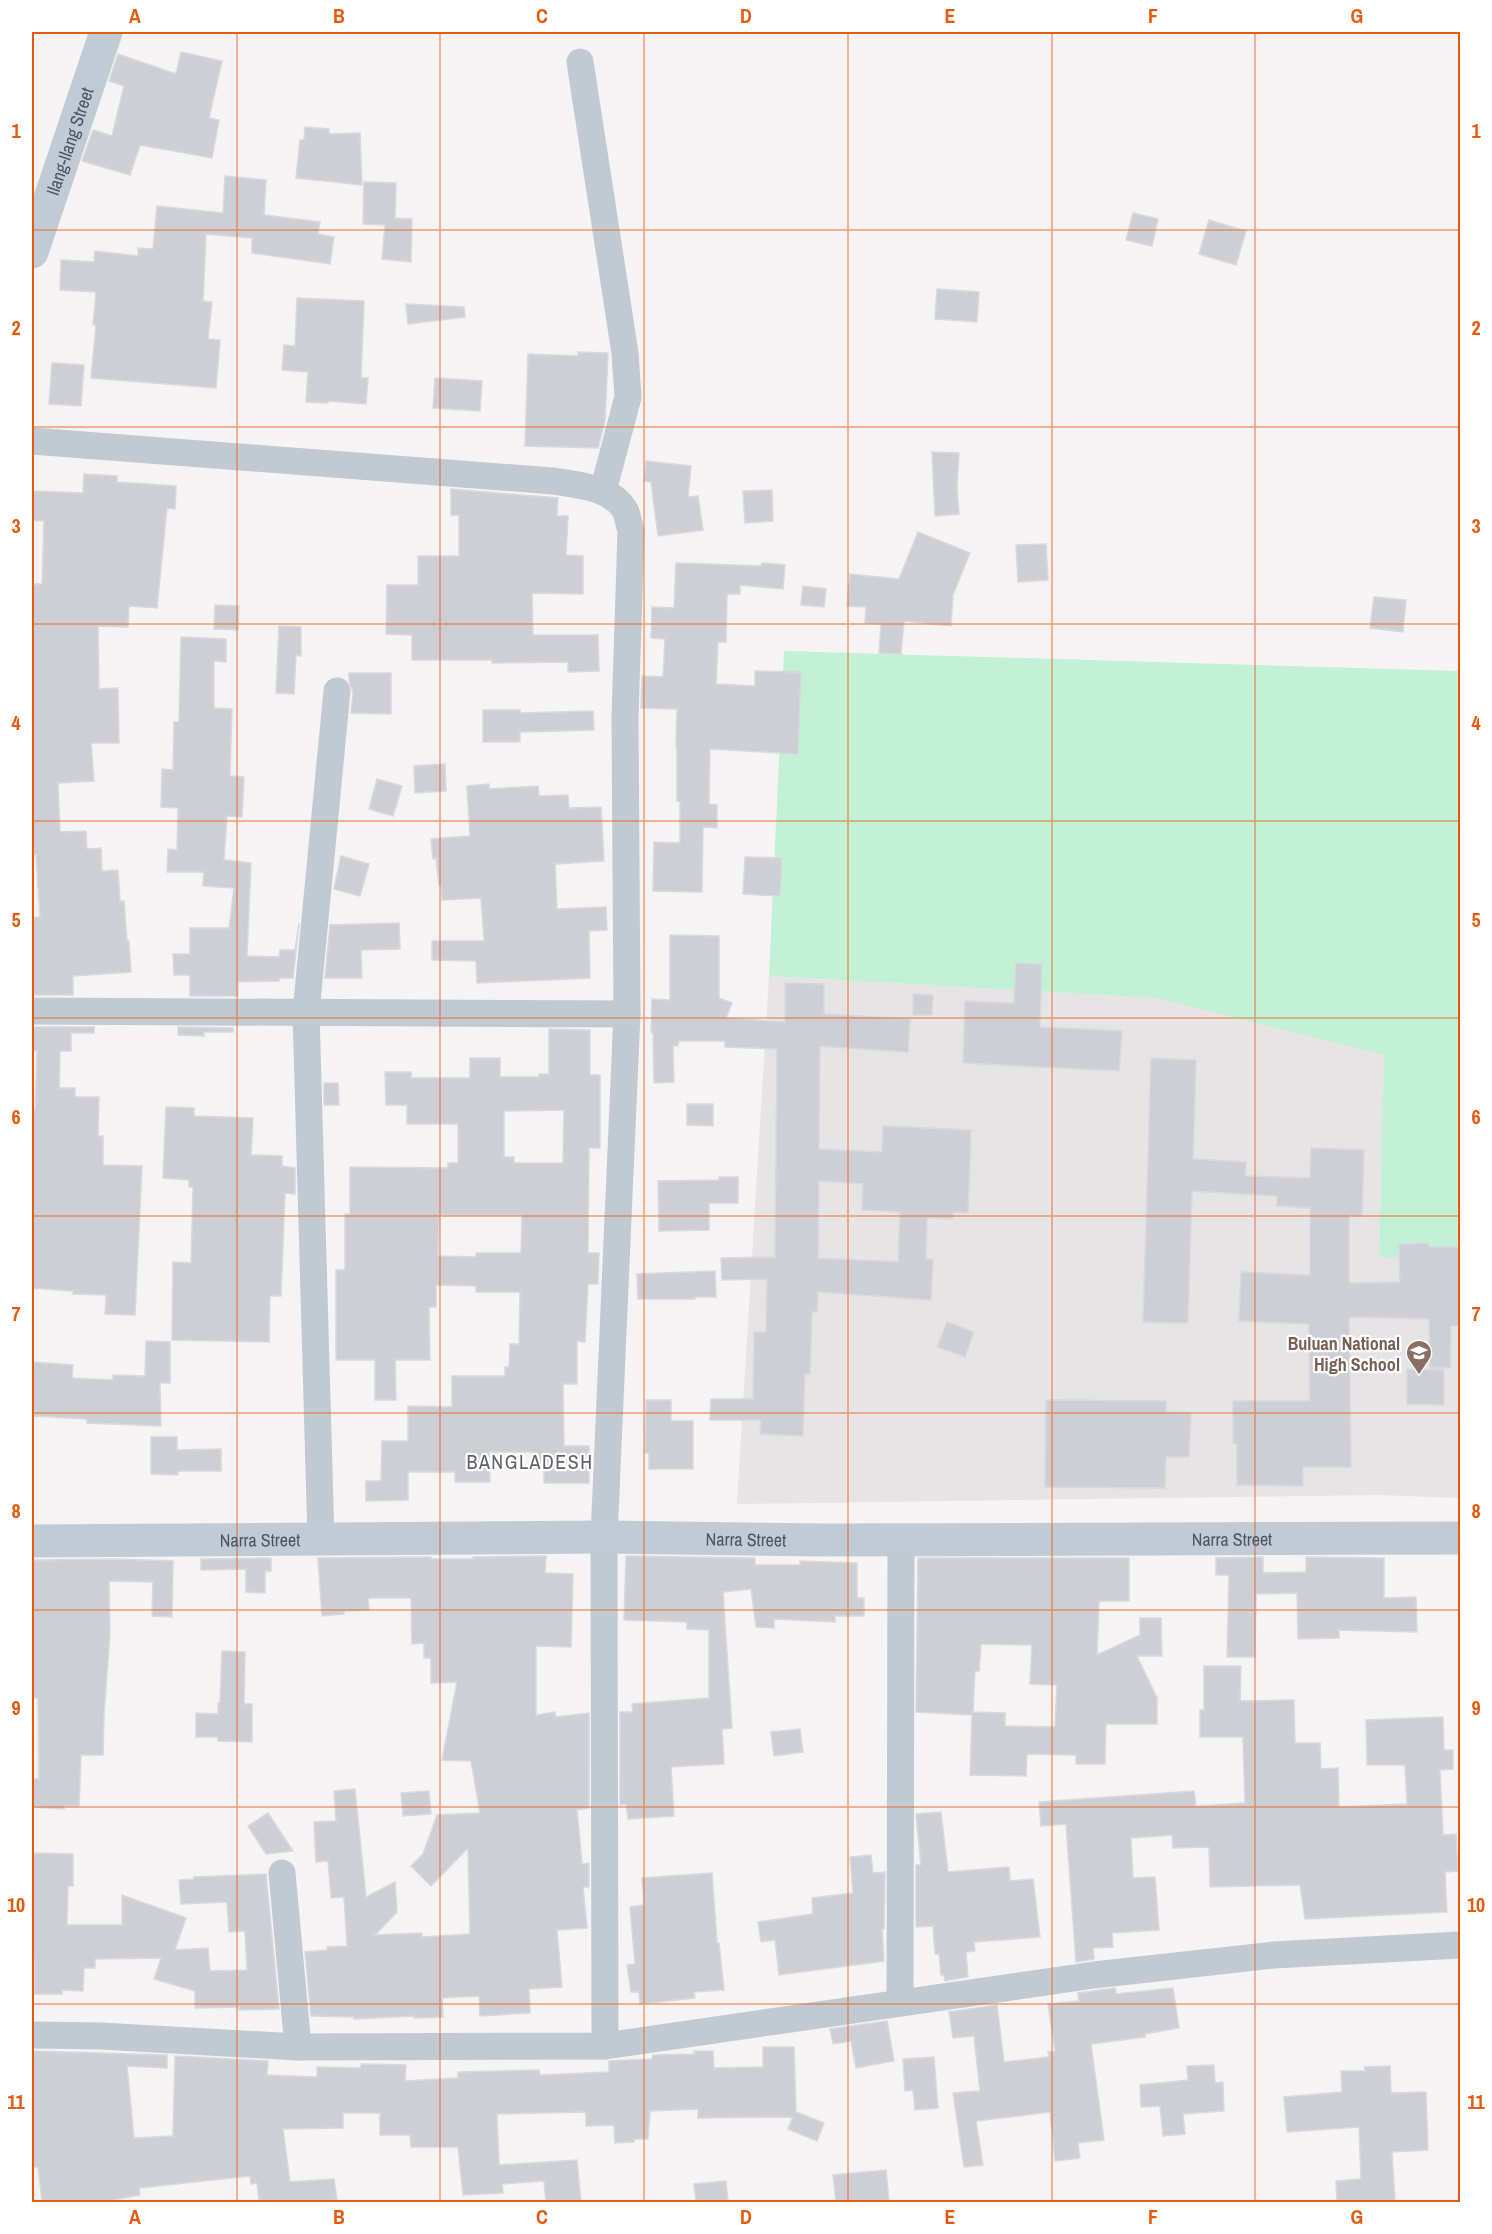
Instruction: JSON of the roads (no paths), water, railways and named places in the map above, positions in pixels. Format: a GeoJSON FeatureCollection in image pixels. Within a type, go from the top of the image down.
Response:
{"type":"FeatureCollection","features":[{"type":"Feature","properties":{"kind":"street","name":"Ilang-Ilang Street"},"geometry":{"type":"LineString","coordinates":[[32,252],[106,32]]}},
{"type":"Feature","properties":{"kind":"street"},"geometry":{"type":"LineString","coordinates":[[580,62],[626,364],[627,397],[603,491]]}},
{"type":"Feature","properties":{"kind":"street"},"geometry":{"type":"LineString","coordinates":[[32,441],[541,480],[603,491],[618,501],[626,513],[631,531],[625,717],[627,1014],[604,1537],[605,2046]]}},
{"type":"Feature","properties":{"kind":"street"},"geometry":{"type":"LineString","coordinates":[[321,1540],[306,1012],[337,691]]}},
{"type":"Feature","properties":{"kind":"street"},"geometry":{"type":"LineString","coordinates":[[32,1011],[627,1014]]}},
{"type":"Feature","properties":{"kind":"street","name":"Narra Street"},"geometry":{"type":"LineString","coordinates":[[32,1541],[604,1537],[902,1540],[1461,1538]]}},
{"type":"Feature","properties":{"kind":"street"},"geometry":{"type":"LineString","coordinates":[[900,2002],[902,1540]]}},
{"type":"Feature","properties":{"kind":"street"},"geometry":{"type":"LineString","coordinates":[[282,1873],[298,2047]]}},
{"type":"Feature","properties":{"kind":"street"},"geometry":{"type":"LineString","coordinates":[[32,2035],[102,2036],[298,2047],[605,2046],[1094,1975],[1274,1955],[1461,1946]]}},
{"type":"Feature","properties":{"kind":"place","name":"Buluan National High School"},"geometry":{"type":"Point","coordinates":[1419,1376]}},
{"type":"Feature","properties":{"kind":"district","name":"BANGLADESH"},"geometry":{"type":"Point","coordinates":[530,1461]}}]}
